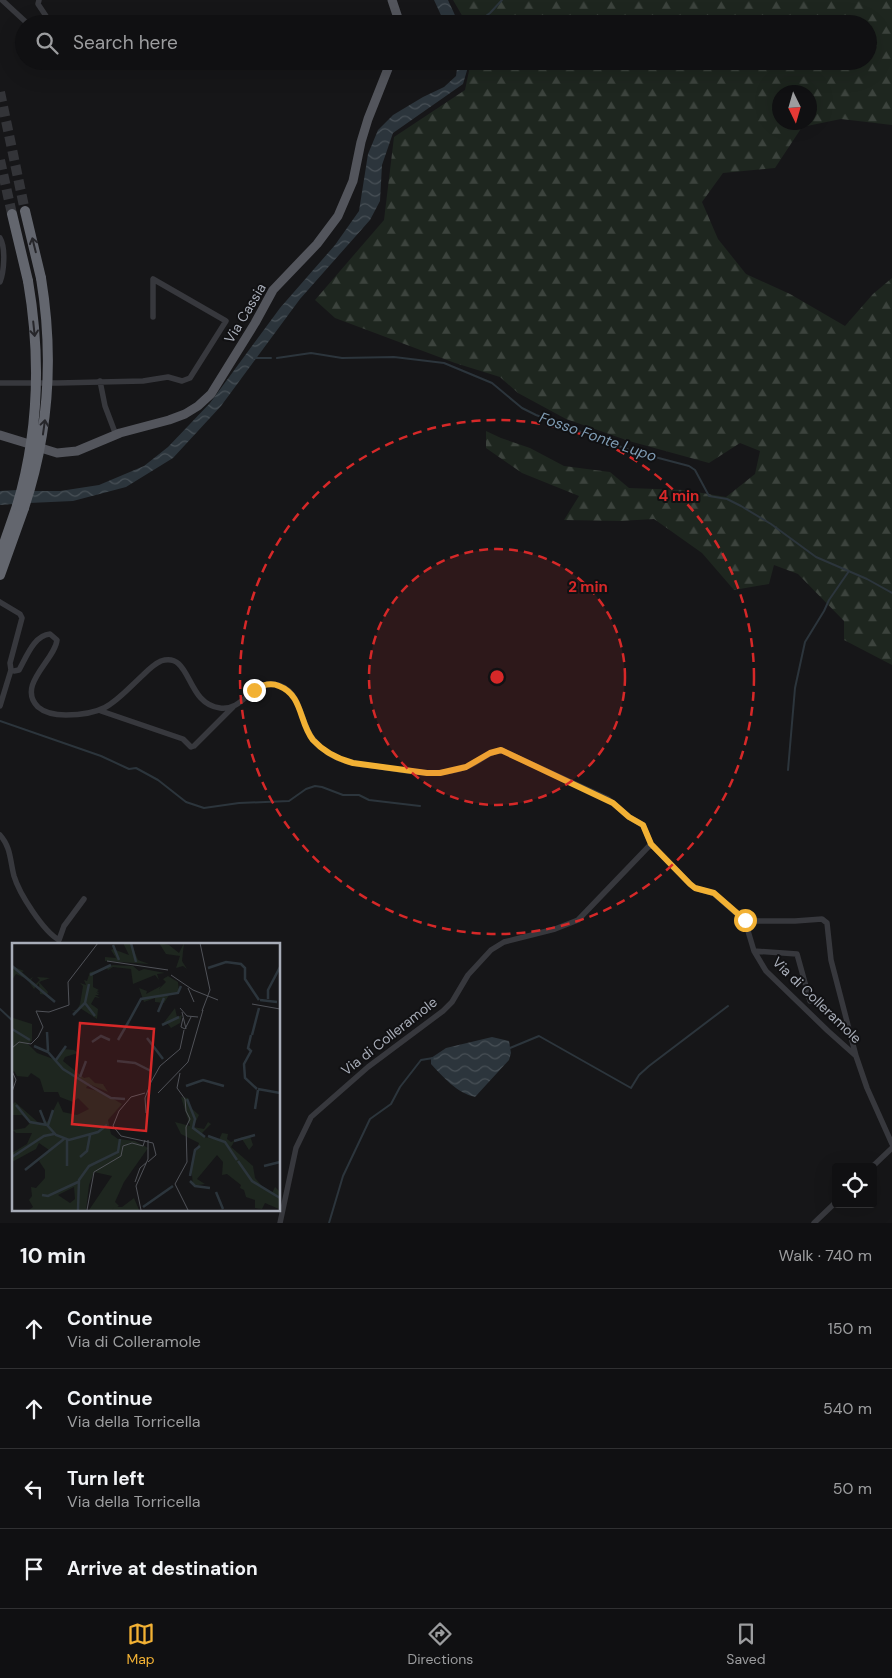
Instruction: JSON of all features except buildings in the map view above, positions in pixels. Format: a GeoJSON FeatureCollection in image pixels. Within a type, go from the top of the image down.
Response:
{"type":"FeatureCollection","features":[{"type":"Feature","properties":{"kind":"highway"},"geometry":{"type":"LineString","coordinates":[[0,575],[39,456],[47,398],[49,350],[47,317],[41,278],[25,211]]}},
{"type":"Feature","properties":{"kind":"highway"},"geometry":{"type":"LineString","coordinates":[[0,555],[21,507],[30,454],[37,390],[35,334],[28,281],[12,214]]}},
{"type":"Feature","properties":{"kind":"main road"},"geometry":{"type":"LineString","coordinates":[[392,0],[397,15]]}},
{"type":"Feature","properties":{"kind":"main road","name":"Via Cassia"},"geometry":{"type":"LineString","coordinates":[[44,449],[57,452],[77,451],[116,435],[185,414],[198,406],[211,394],[273,290],[311,250],[338,216],[353,181],[368,119],[387,70]]}},
{"type":"Feature","properties":{"kind":"main road"},"geometry":{"type":"LineString","coordinates":[[0,435],[26,443]]}},
{"type":"Feature","properties":{"kind":"street"},"geometry":{"type":"LineString","coordinates":[[2,0],[18,15]]}},
{"type":"Feature","properties":{"kind":"street"},"geometry":{"type":"LineString","coordinates":[[39,0],[38,4],[45,15]]}},
{"type":"Feature","properties":{"kind":"street"},"geometry":{"type":"LineString","coordinates":[[0,238],[3,250],[0,282]]}},
{"type":"Feature","properties":{"kind":"street"},"geometry":{"type":"LineString","coordinates":[[0,383],[143,381],[168,377],[186,381],[190,378],[226,321],[153,279],[153,317]]}},
{"type":"Feature","properties":{"kind":"street"},"geometry":{"type":"LineString","coordinates":[[100,381],[105,406],[116,435]]}},
{"type":"Feature","properties":{"kind":"street"},"geometry":{"type":"LineString","coordinates":[[0,706],[11,670],[10,663],[22,621],[20,614],[1,605]]}},
{"type":"Feature","properties":{"kind":"street"},"geometry":{"type":"LineString","coordinates":[[11,670],[14,672],[19,670],[32,646],[46,634],[54,636],[57,640],[56,646],[38,672],[33,683],[32,692],[35,703],[50,714],[77,715],[101,711],[120,697],[153,666],[160,661],[168,660],[181,666],[187,672],[199,697],[205,703],[219,708],[233,707],[240,704],[260,686],[274,684],[282,687],[296,700],[312,738],[334,756],[353,763],[440,773],[466,767],[490,753],[503,751],[608,799],[629,817],[643,825],[651,844],[690,884],[695,888],[714,893],[745,920],[795,921],[822,919],[827,923],[831,960],[856,1056]]}},
{"type":"Feature","properties":{"kind":"street"},"geometry":{"type":"LineString","coordinates":[[101,711],[183,739],[191,747],[233,707]]}},
{"type":"Feature","properties":{"kind":"street"},"geometry":{"type":"LineString","coordinates":[[0,835],[9,848],[14,876],[27,904],[52,936],[59,940],[64,926],[84,899]]}},
{"type":"Feature","properties":{"kind":"street","name":"Via di Colleramole"},"geometry":{"type":"LineString","coordinates":[[280,1223],[296,1148],[311,1117],[368,1067],[443,1011],[452,1002],[468,975],[491,950],[504,942],[555,929],[578,920],[651,844]]}},
{"type":"Feature","properties":{"kind":"street","name":"Via di Colleramole"},"geometry":{"type":"LineString","coordinates":[[745,920],[754,951],[766,972],[856,1056],[867,1088],[892,1144]]}},
{"type":"Feature","properties":{"kind":"street"},"geometry":{"type":"LineString","coordinates":[[754,951],[797,954],[810,1001]]}},
{"type":"Feature","properties":{"kind":"street"},"geometry":{"type":"LineString","coordinates":[[876,1163],[892,1148]]}},
{"type":"Feature","properties":{"kind":"street"},"geometry":{"type":"LineString","coordinates":[[814,1223],[832,1206]]}},
{"type":"Feature","properties":{"kind":"green space"},"geometry":{"type":"Polygon","coordinates":[[[453,0],[892,0],[892,125],[841,119],[817,124],[817,85],[772,85],[772,130],[800,130],[775,168],[723,173],[702,202],[718,239],[746,274],[790,294],[845,326],[873,294],[892,278],[892,665],[844,640],[844,621],[798,574],[774,565],[769,584],[734,590],[702,553],[654,519],[620,521],[564,520],[579,496],[522,473],[486,448],[486,431],[530,448],[564,466],[610,472],[629,488],[684,490],[726,497],[755,474],[760,451],[740,443],[709,463],[629,441],[566,419],[518,393],[500,377],[455,363],[335,318],[315,300],[384,220],[394,137],[465,90],[469,70],[877,70],[877,15],[462,15],[453,0]]]}},
{"type":"Feature","properties":{"kind":"water"},"geometry":{"type":"Polygon","coordinates":[[[434,0],[448,0],[455,15],[441,15],[434,0]]]}},
{"type":"Feature","properties":{"kind":"water"},"geometry":{"type":"Polygon","coordinates":[[[457,70],[467,70],[463,84],[393,133],[382,165],[380,201],[370,220],[300,299],[221,406],[173,458],[126,487],[73,501],[29,503],[33,491],[60,491],[99,485],[144,466],[168,447],[210,403],[280,308],[335,245],[359,211],[368,154],[378,130],[393,115],[444,87],[456,76],[457,70]]]}},
{"type":"Feature","properties":{"kind":"water"},"geometry":{"type":"Polygon","coordinates":[[[18,490],[13,504],[0,505],[0,491],[18,490]]]}},
{"type":"Feature","properties":{"kind":"water"},"geometry":{"type":"Polygon","coordinates":[[[492,1037],[509,1041],[511,1053],[509,1060],[475,1097],[456,1088],[431,1064],[431,1058],[446,1048],[492,1037]]]}},
{"type":"Feature","properties":{"kind":"waterway"},"geometry":{"type":"LineString","coordinates":[[487,15],[502,0]]}},
{"type":"Feature","properties":{"kind":"waterway","name":"Fosso Fonte Lupo"},"geometry":{"type":"LineString","coordinates":[[277,358],[311,353],[342,358],[394,357],[444,363],[492,383],[522,408],[536,415],[632,451],[689,466],[695,470],[709,496],[727,499],[741,506],[771,524],[816,557],[867,579],[892,593]]}},
{"type":"Feature","properties":{"kind":"waterway","name":"Fosso Fonte Lupo"},"geometry":{"type":"LineString","coordinates":[[254,358],[271,358]]}},
{"type":"Feature","properties":{"kind":"waterway"},"geometry":{"type":"LineString","coordinates":[[788,770],[795,688],[805,642],[829,600],[849,571]]}},
{"type":"Feature","properties":{"kind":"waterway"},"geometry":{"type":"LineString","coordinates":[[0,721],[101,756],[129,769],[136,768],[158,780],[186,802],[204,808],[239,803],[289,801],[306,789],[315,786],[343,795],[359,795],[369,800],[420,806]]}},
{"type":"Feature","properties":{"kind":"waterway"},"geometry":{"type":"LineString","coordinates":[[510,1048],[539,1036],[631,1088],[639,1075],[649,1066],[728,1006]]}},
{"type":"Feature","properties":{"kind":"waterway"},"geometry":{"type":"LineString","coordinates":[[0,1009],[12,1020]]}},
{"type":"Feature","properties":{"kind":"waterway"},"geometry":{"type":"LineString","coordinates":[[329,1223],[343,1176],[370,1119],[391,1104],[400,1087],[421,1060],[433,1058]]}},
{"type":"Feature","properties":{"kind":"tunnel"},"geometry":{"type":"LineString","coordinates":[[0,92],[25,211]]}},
{"type":"Feature","properties":{"kind":"tunnel"},"geometry":{"type":"LineString","coordinates":[[0,160],[12,214]]}},
{"type":"Feature","properties":{"kind":"route"},"geometry":{"type":"LineString","coordinates":[[254,690],[260,686],[274,684],[290,693],[296,700],[312,738],[323,749],[343,760],[427,773],[440,773],[466,767],[480,761],[490,753],[501,750],[608,799],[629,817],[643,825],[651,844],[690,884],[695,888],[714,893],[745,920]]}}]}
